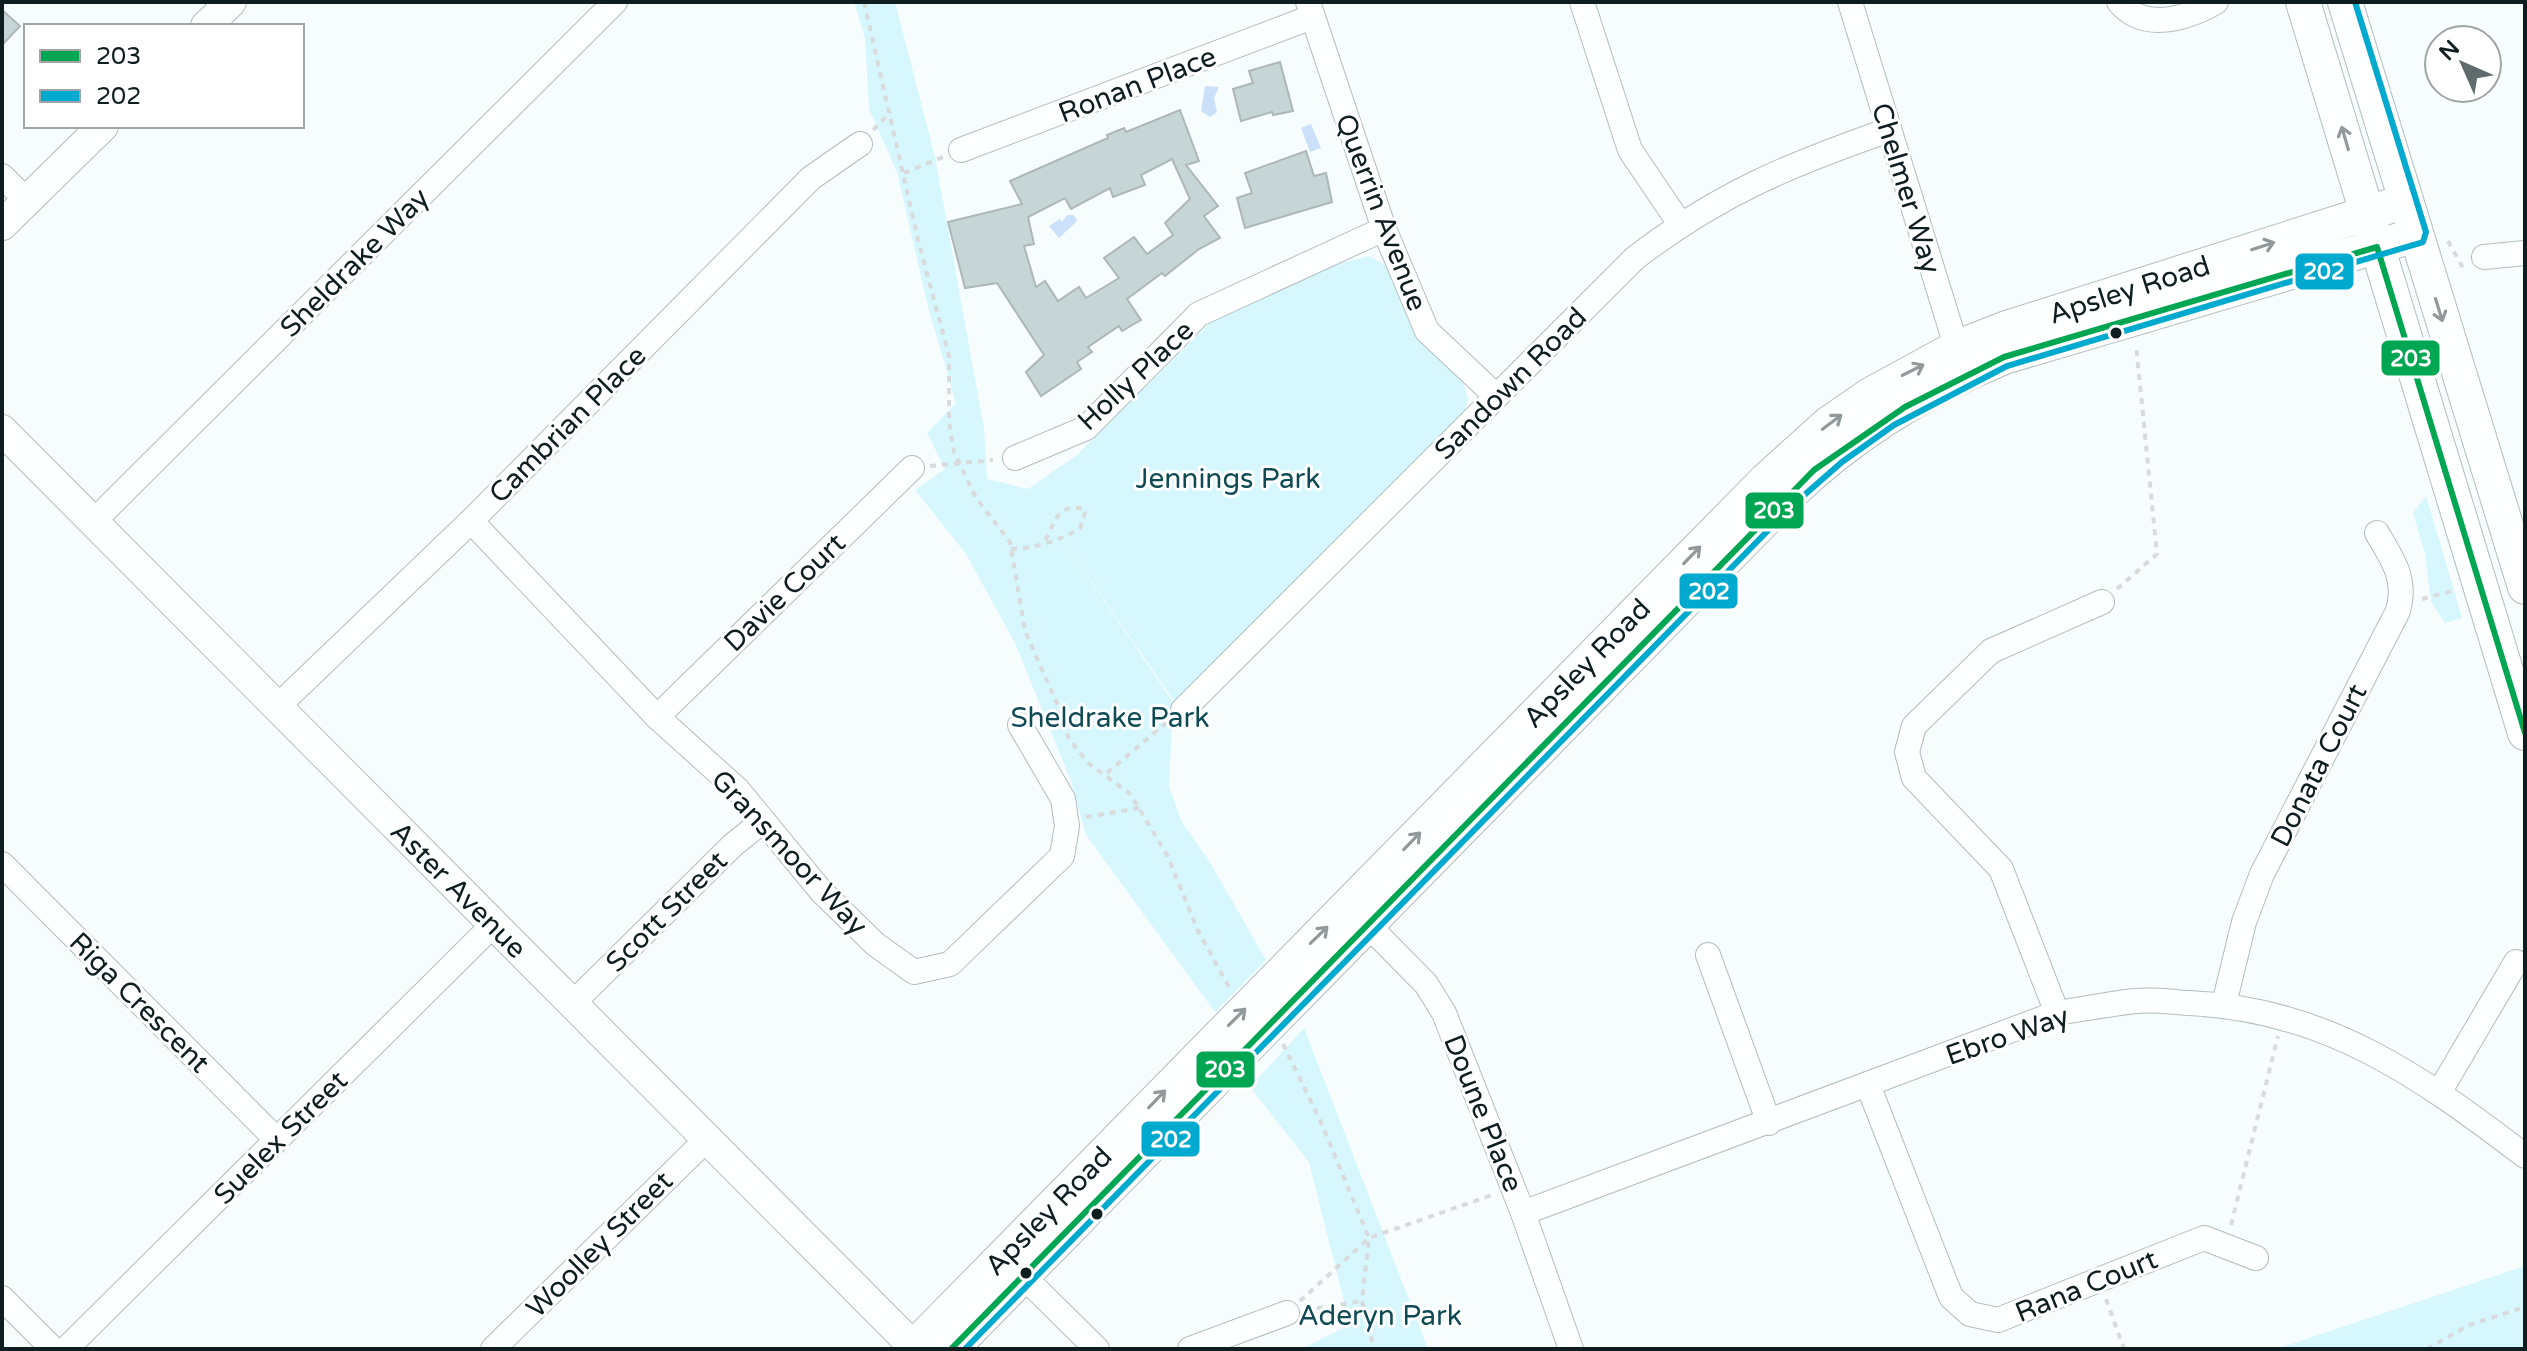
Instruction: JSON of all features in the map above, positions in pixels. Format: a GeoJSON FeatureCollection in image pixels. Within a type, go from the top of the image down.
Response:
{"type":"FeatureCollection","features":[{"type":"Feature","properties":{"kind":"main road"},"geometry":{"type":"LineString","coordinates":[[2303,2],[2525,733]]}},
{"type":"Feature","properties":{"kind":"main road"},"geometry":{"type":"LineString","coordinates":[[2345,2],[2406,201],[2431,236],[2525,587]]}},
{"type":"Feature","properties":{"kind":"main road","name":"Apsley Road"},"geometry":{"type":"LineString","coordinates":[[914,1348],[1814,470],[1875,423],[2004,329],[2406,201]]}},
{"type":"Feature","properties":{"kind":"main road","name":"Apsley Road"},"geometry":{"type":"LineString","coordinates":[[1963,360],[2158,310],[2377,247],[2431,236]]}},
{"type":"Feature","properties":{"kind":"main road","name":"Apsley Road"},"geometry":{"type":"LineString","coordinates":[[951,1349],[1023,1276],[1358,915]]}},
{"type":"Feature","properties":{"kind":"street"},"geometry":{"type":"LineString","coordinates":[[208,24],[231,2]]}},
{"type":"Feature","properties":{"kind":"street","name":"Sheldrake Way"},"geometry":{"type":"LineString","coordinates":[[94,521],[615,2]]}},
{"type":"Feature","properties":{"kind":"street"},"geometry":{"type":"LineString","coordinates":[[1582,2],[1630,150],[1680,224]]}},
{"type":"Feature","properties":{"kind":"street","name":"Chelmer Way"},"geometry":{"type":"LineString","coordinates":[[1850,2],[1963,360]]}},
{"type":"Feature","properties":{"kind":"street"},"geometry":{"type":"LineString","coordinates":[[2119,2],[2129,14],[2160,21],[2197,13],[2216,2]]}},
{"type":"Feature","properties":{"kind":"street","name":"Ronan Place"},"geometry":{"type":"LineString","coordinates":[[961,150],[1310,10]]}},
{"type":"Feature","properties":{"kind":"street","name":"Querrin Avenue"},"geometry":{"type":"LineString","coordinates":[[1310,10],[1384,229],[1427,331],[1496,396]]}},
{"type":"Feature","properties":{"kind":"street"},"geometry":{"type":"LineString","coordinates":[[2,225],[101,128]]}},
{"type":"Feature","properties":{"kind":"street","name":"Sandown Road"},"geometry":{"type":"LineString","coordinates":[[1183,710],[1635,258],[1680,224],[1768,175],[1889,130]]}},
{"type":"Feature","properties":{"kind":"street","name":"Cambrian Place"},"geometry":{"type":"LineString","coordinates":[[277,707],[471,521],[811,178],[860,144]]}},
{"type":"Feature","properties":{"kind":"street"},"geometry":{"type":"LineString","coordinates":[[2,176],[27,201]]}},
{"type":"Feature","properties":{"kind":"street","name":"Holly Place"},"geometry":{"type":"LineString","coordinates":[[1015,458],[1086,428],[1199,314],[1384,229]]}},
{"type":"Feature","properties":{"kind":"street"},"geometry":{"type":"LineString","coordinates":[[2474,262],[2525,253]]}},
{"type":"Feature","properties":{"kind":"street","name":"Aster Avenue"},"geometry":{"type":"LineString","coordinates":[[2,430],[914,1348]]}},
{"type":"Feature","properties":{"kind":"street","name":"Davie Court"},"geometry":{"type":"LineString","coordinates":[[657,717],[912,468]]}},
{"type":"Feature","properties":{"kind":"street","name":"Gransmoor Way"},"geometry":{"type":"LineString","coordinates":[[471,521],[657,717],[738,790],[821,891],[875,944],[914,972],[950,964],[1062,856],[1067,826]]}},
{"type":"Feature","properties":{"kind":"street"},"geometry":{"type":"LineString","coordinates":[[2377,533],[2395,564],[2403,592],[2401,598]]}},
{"type":"Feature","properties":{"kind":"street","name":"Donata Court"},"geometry":{"type":"LineString","coordinates":[[2224,1004],[2244,922],[2262,874],[2401,598]]}},
{"type":"Feature","properties":{"kind":"street"},"geometry":{"type":"LineString","coordinates":[[2057,1013],[2001,869],[1914,778],[1907,752],[1914,726],[1991,651],[2102,602]]}},
{"type":"Feature","properties":{"kind":"street"},"geometry":{"type":"LineString","coordinates":[[1020,725],[1063,799],[1067,826]]}},
{"type":"Feature","properties":{"kind":"street","name":"Scott Street"},"geometry":{"type":"LineString","coordinates":[[572,1004],[733,845],[763,821]]}},
{"type":"Feature","properties":{"kind":"street","name":"Riga Crescent"},"geometry":{"type":"LineString","coordinates":[[2,864],[277,1140]]}},
{"type":"Feature","properties":{"kind":"street","name":"Doune Place"},"geometry":{"type":"LineString","coordinates":[[1358,915],[1436,998],[1513,1187],[1571,1349]]}},
{"type":"Feature","properties":{"kind":"street","name":"Suelex Street"},"geometry":{"type":"LineString","coordinates":[[66,1349],[493,925]]}},
{"type":"Feature","properties":{"kind":"street"},"geometry":{"type":"LineString","coordinates":[[1708,955],[1769,1123]]}},
{"type":"Feature","properties":{"kind":"street"},"geometry":{"type":"LineString","coordinates":[[2440,1091],[2516,962]]}},
{"type":"Feature","properties":{"kind":"street","name":"Ebro Way"},"geometry":{"type":"LineString","coordinates":[[1523,1213],[2057,1013],[2137,1001],[2224,1004],[2342,1036],[2393,1061],[2440,1091],[2525,1156]]}},
{"type":"Feature","properties":{"kind":"street","name":"Rana Court"},"geometry":{"type":"LineString","coordinates":[[1868,1085],[1951,1297],[1970,1314],[1998,1320],[2204,1238],[2256,1258]]}},
{"type":"Feature","properties":{"kind":"street","name":"Woolley Street"},"geometry":{"type":"LineString","coordinates":[[493,1349],[706,1140]]}},
{"type":"Feature","properties":{"kind":"street"},"geometry":{"type":"LineString","coordinates":[[1023,1276],[1097,1349]]}},
{"type":"Feature","properties":{"kind":"street"},"geometry":{"type":"LineString","coordinates":[[2,1298],[53,1349]]}},
{"type":"Feature","properties":{"kind":"street"},"geometry":{"type":"LineString","coordinates":[[1190,1349],[1287,1313]]}},
{"type":"Feature","properties":{"kind":"path"},"geometry":{"type":"LineString","coordinates":[[864,2],[949,356],[949,421],[954,452],[976,498],[1002,529],[1011,549],[1025,631],[1059,708],[1069,739],[1088,763],[1107,773],[1129,793],[1139,808],[1177,876],[1209,952],[1233,992]]}},
{"type":"Feature","properties":{"kind":"path"},"geometry":{"type":"LineString","coordinates":[[904,173],[961,150]]}},
{"type":"Feature","properties":{"kind":"path"},"geometry":{"type":"LineString","coordinates":[[2431,236],[2474,262]]}},
{"type":"Feature","properties":{"kind":"path"},"geometry":{"type":"LineString","coordinates":[[2102,602],[2157,554],[2136,343]]}},
{"type":"Feature","properties":{"kind":"path"},"geometry":{"type":"LineString","coordinates":[[912,468],[1015,458]]}},
{"type":"Feature","properties":{"kind":"path"},"geometry":{"type":"LineString","coordinates":[[1011,549],[1027,549],[1080,528],[1087,516],[1086,510],[1066,508],[1058,513],[1045,541]]}},
{"type":"Feature","properties":{"kind":"path"},"geometry":{"type":"LineString","coordinates":[[2401,598],[2415,601],[2458,589]]}},
{"type":"Feature","properties":{"kind":"path"},"geometry":{"type":"LineString","coordinates":[[1107,773],[1183,710]]}},
{"type":"Feature","properties":{"kind":"path"},"geometry":{"type":"LineString","coordinates":[[1067,826],[1086,817],[1139,808]]}},
{"type":"Feature","properties":{"kind":"path"},"geometry":{"type":"LineString","coordinates":[[2226,1246],[2282,1018]]}},
{"type":"Feature","properties":{"kind":"path"},"geometry":{"type":"LineString","coordinates":[[1282,1043],[1289,1050],[1314,1106],[1369,1238],[1362,1301],[1374,1349]]}},
{"type":"Feature","properties":{"kind":"path"},"geometry":{"type":"LineString","coordinates":[[1287,1313],[1369,1238],[1513,1187]]}},
{"type":"Feature","properties":{"kind":"path"},"geometry":{"type":"LineString","coordinates":[[2099,1279],[2124,1349]]}},
{"type":"Feature","properties":{"kind":"path"},"geometry":{"type":"LineString","coordinates":[[1287,1313],[1362,1301]]}},
{"type":"Feature","properties":{"kind":"path"},"geometry":{"type":"LineString","coordinates":[[2427,1349],[2469,1325],[2525,1307]]}},
{"type":"Feature","properties":{"kind":"green space"},"geometry":{"type":"Polygon","coordinates":[[[854,2],[895,2],[935,157],[984,429],[987,479],[1028,489],[1077,455],[1209,324],[1252,299],[1330,266],[1369,256],[1385,265],[1416,337],[1463,382],[1468,400],[1462,419],[1174,701],[1041,508],[1173,702],[1169,786],[1181,821],[1208,859],[1266,960],[1215,1012],[1086,835],[1071,781],[1015,643],[966,554],[915,490],[945,469],[927,433],[956,403],[928,307],[897,172],[869,109],[865,38],[854,2]]]}},
{"type":"Feature","properties":{"kind":"green space"},"geometry":{"type":"Polygon","coordinates":[[[2426,496],[2462,618],[2445,623],[2431,602],[2425,554],[2413,513],[2426,496]]]}},
{"type":"Feature","properties":{"kind":"green space","name":"Aderyn Park"},"geometry":{"type":"Polygon","coordinates":[[[1304,1028],[1428,1349],[1301,1349],[1350,1325],[1309,1162],[1250,1087],[1304,1028]]]}},
{"type":"Feature","properties":{"kind":"green space"},"geometry":{"type":"Polygon","coordinates":[[[2525,1266],[2525,1349],[2276,1349],[2525,1266]]]}},
{"type":"Feature","properties":{"kind":"shaded area"},"geometry":{"type":"Polygon","coordinates":[[[1205,86],[1219,87],[1214,98],[1217,112],[1210,117],[1201,111],[1205,86]]]}},
{"type":"Feature","properties":{"kind":"shaded area"},"geometry":{"type":"Polygon","coordinates":[[[1311,124],[1321,148],[1310,152],[1301,128],[1311,124]]]}},
{"type":"Feature","properties":{"kind":"shaded area"},"geometry":{"type":"Polygon","coordinates":[[[1067,215],[1074,215],[1077,221],[1059,238],[1049,226],[1060,219],[1062,222],[1067,215]]]}},
{"type":"Feature","properties":{"kind":"building"},"geometry":{"type":"Polygon","coordinates":[[[2,10],[20,26],[2,45],[2,10]]]}},
{"type":"Feature","properties":{"kind":"building"},"geometry":{"type":"Polygon","coordinates":[[[1280,62],[1293,111],[1273,115],[1272,112],[1241,121],[1233,89],[1253,83],[1249,71],[1280,62]]]}},
{"type":"Feature","properties":{"kind":"building"},"geometry":{"type":"Polygon","coordinates":[[[1180,110],[1199,161],[1186,165],[1218,206],[1204,216],[1220,238],[1199,249],[1165,276],[1162,273],[1127,299],[1141,320],[1122,331],[1119,326],[1088,347],[1092,352],[1077,362],[1081,369],[1041,396],[1026,372],[1044,355],[997,283],[965,288],[948,222],[1022,204],[1010,181],[1108,138],[1107,135],[1124,128],[1126,132],[1180,110]],[[1172,159],[1141,175],[1145,185],[1113,197],[1110,188],[1071,209],[1065,198],[1028,217],[1034,244],[1024,246],[1036,287],[1045,281],[1058,301],[1079,287],[1086,298],[1119,278],[1104,258],[1134,237],[1147,254],[1173,235],[1165,223],[1190,199],[1172,159]]]}},
{"type":"Feature","properties":{"kind":"building"},"geometry":{"type":"Polygon","coordinates":[[[1306,151],[1314,176],[1326,173],[1332,202],[1245,228],[1237,198],[1252,193],[1245,173],[1306,151]]]}},
{"type":"Feature","properties":{"kind":"transit line","name":"202"},"geometry":{"type":"LineString","coordinates":[[965,1349],[1794,504],[1842,462],[1894,425],[2007,366],[2423,242],[2426,232],[2355,2]]}},
{"type":"Feature","properties":{"kind":"transit line","name":"203"},"geometry":{"type":"LineString","coordinates":[[951,1349],[1814,470],[1905,407],[2004,357],[2377,247],[2525,733]]}},
{"type":"Feature","properties":{"kind":"park label","name":"Jennings Park"},"geometry":{"type":"Point","coordinates":[1228,478]}},
{"type":"Feature","properties":{"kind":"park label","name":"Sheldrake Park"},"geometry":{"type":"Point","coordinates":[1110,717]}}]}
